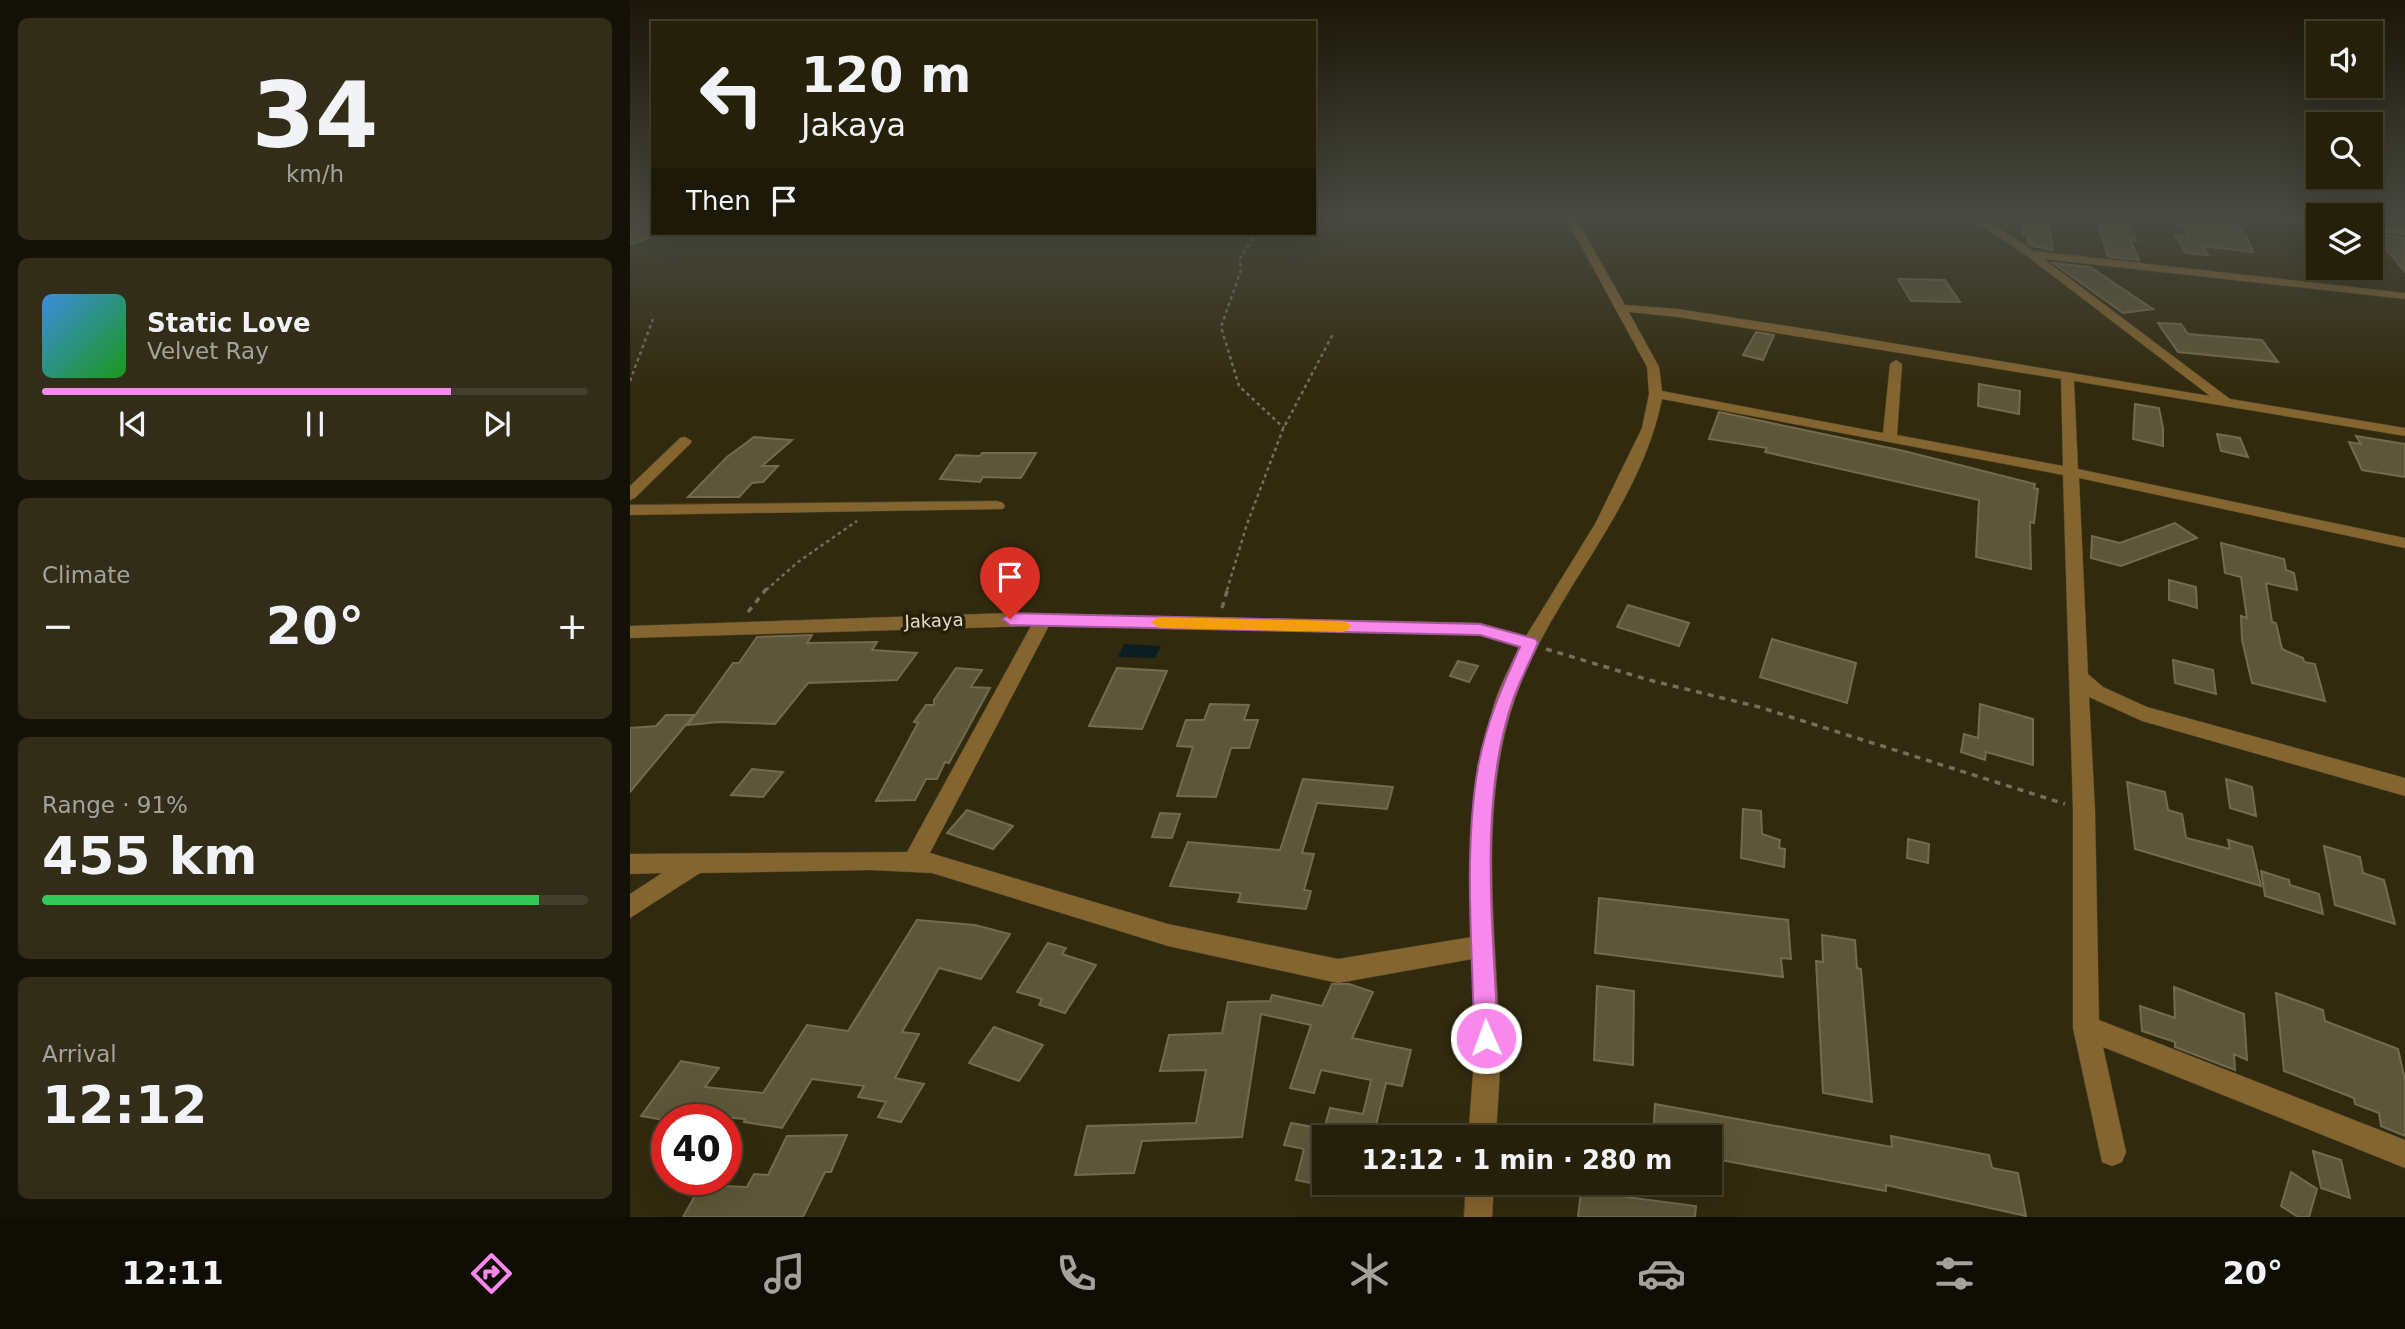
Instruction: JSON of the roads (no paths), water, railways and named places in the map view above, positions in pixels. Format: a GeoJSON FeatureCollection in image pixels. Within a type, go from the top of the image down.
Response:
{"type":"FeatureCollection","features":[{"type":"Feature","properties":{"kind":"street"},"geometry":{"type":"LineString","coordinates":[[1483,1125],[1487,1061],[1481,855],[1488,767],[1505,699],[1530,643],[1602,524],[1649,428],[1656,394],[1653,367],[1603,275]]}},
{"type":"Feature","properties":{"kind":"street"},"geometry":{"type":"LineString","coordinates":[[2058,275],[2225,401]]}},
{"type":"Feature","properties":{"kind":"street"},"geometry":{"type":"LineString","coordinates":[[2216,275],[2405,296]]}},
{"type":"Feature","properties":{"kind":"street"},"geometry":{"type":"LineString","coordinates":[[1622,308],[1690,315],[2405,432]]}},
{"type":"Feature","properties":{"kind":"street"},"geometry":{"type":"LineString","coordinates":[[1889,438],[1896,363]]}},
{"type":"Feature","properties":{"kind":"street"},"geometry":{"type":"LineString","coordinates":[[2067,375],[2076,663],[2084,810],[2086,1028],[2112,1152]]}},
{"type":"Feature","properties":{"kind":"street"},"geometry":{"type":"LineString","coordinates":[[1656,394],[2070,472],[2405,543]]}},
{"type":"Feature","properties":{"kind":"street"},"geometry":{"type":"LineString","coordinates":[[630,495],[685,441]]}},
{"type":"Feature","properties":{"kind":"street"},"geometry":{"type":"LineString","coordinates":[[630,510],[997,506]]}},
{"type":"Feature","properties":{"kind":"street"},"geometry":{"type":"LineString","coordinates":[[913,863],[1043,620]]}},
{"type":"Feature","properties":{"kind":"street","name":"Jakaya"},"geometry":{"type":"LineString","coordinates":[[630,632],[1043,620],[1480,629],[1530,643]]}},
{"type":"Feature","properties":{"kind":"street"},"geometry":{"type":"LineString","coordinates":[[2076,663],[2079,677],[2096,692],[2121,705],[2405,787]]}},
{"type":"Feature","properties":{"kind":"street"},"geometry":{"type":"LineString","coordinates":[[630,864],[871,860],[932,863],[1168,935],[1338,971],[1484,946]]}},
{"type":"Feature","properties":{"kind":"street"},"geometry":{"type":"LineString","coordinates":[[630,907],[696,863]]}},
{"type":"Feature","properties":{"kind":"street"},"geometry":{"type":"LineString","coordinates":[[2086,1028],[2405,1154]]}},
{"type":"Feature","properties":{"kind":"street"},"geometry":{"type":"LineString","coordinates":[[1478,1217],[1479,1195]]}}]}
